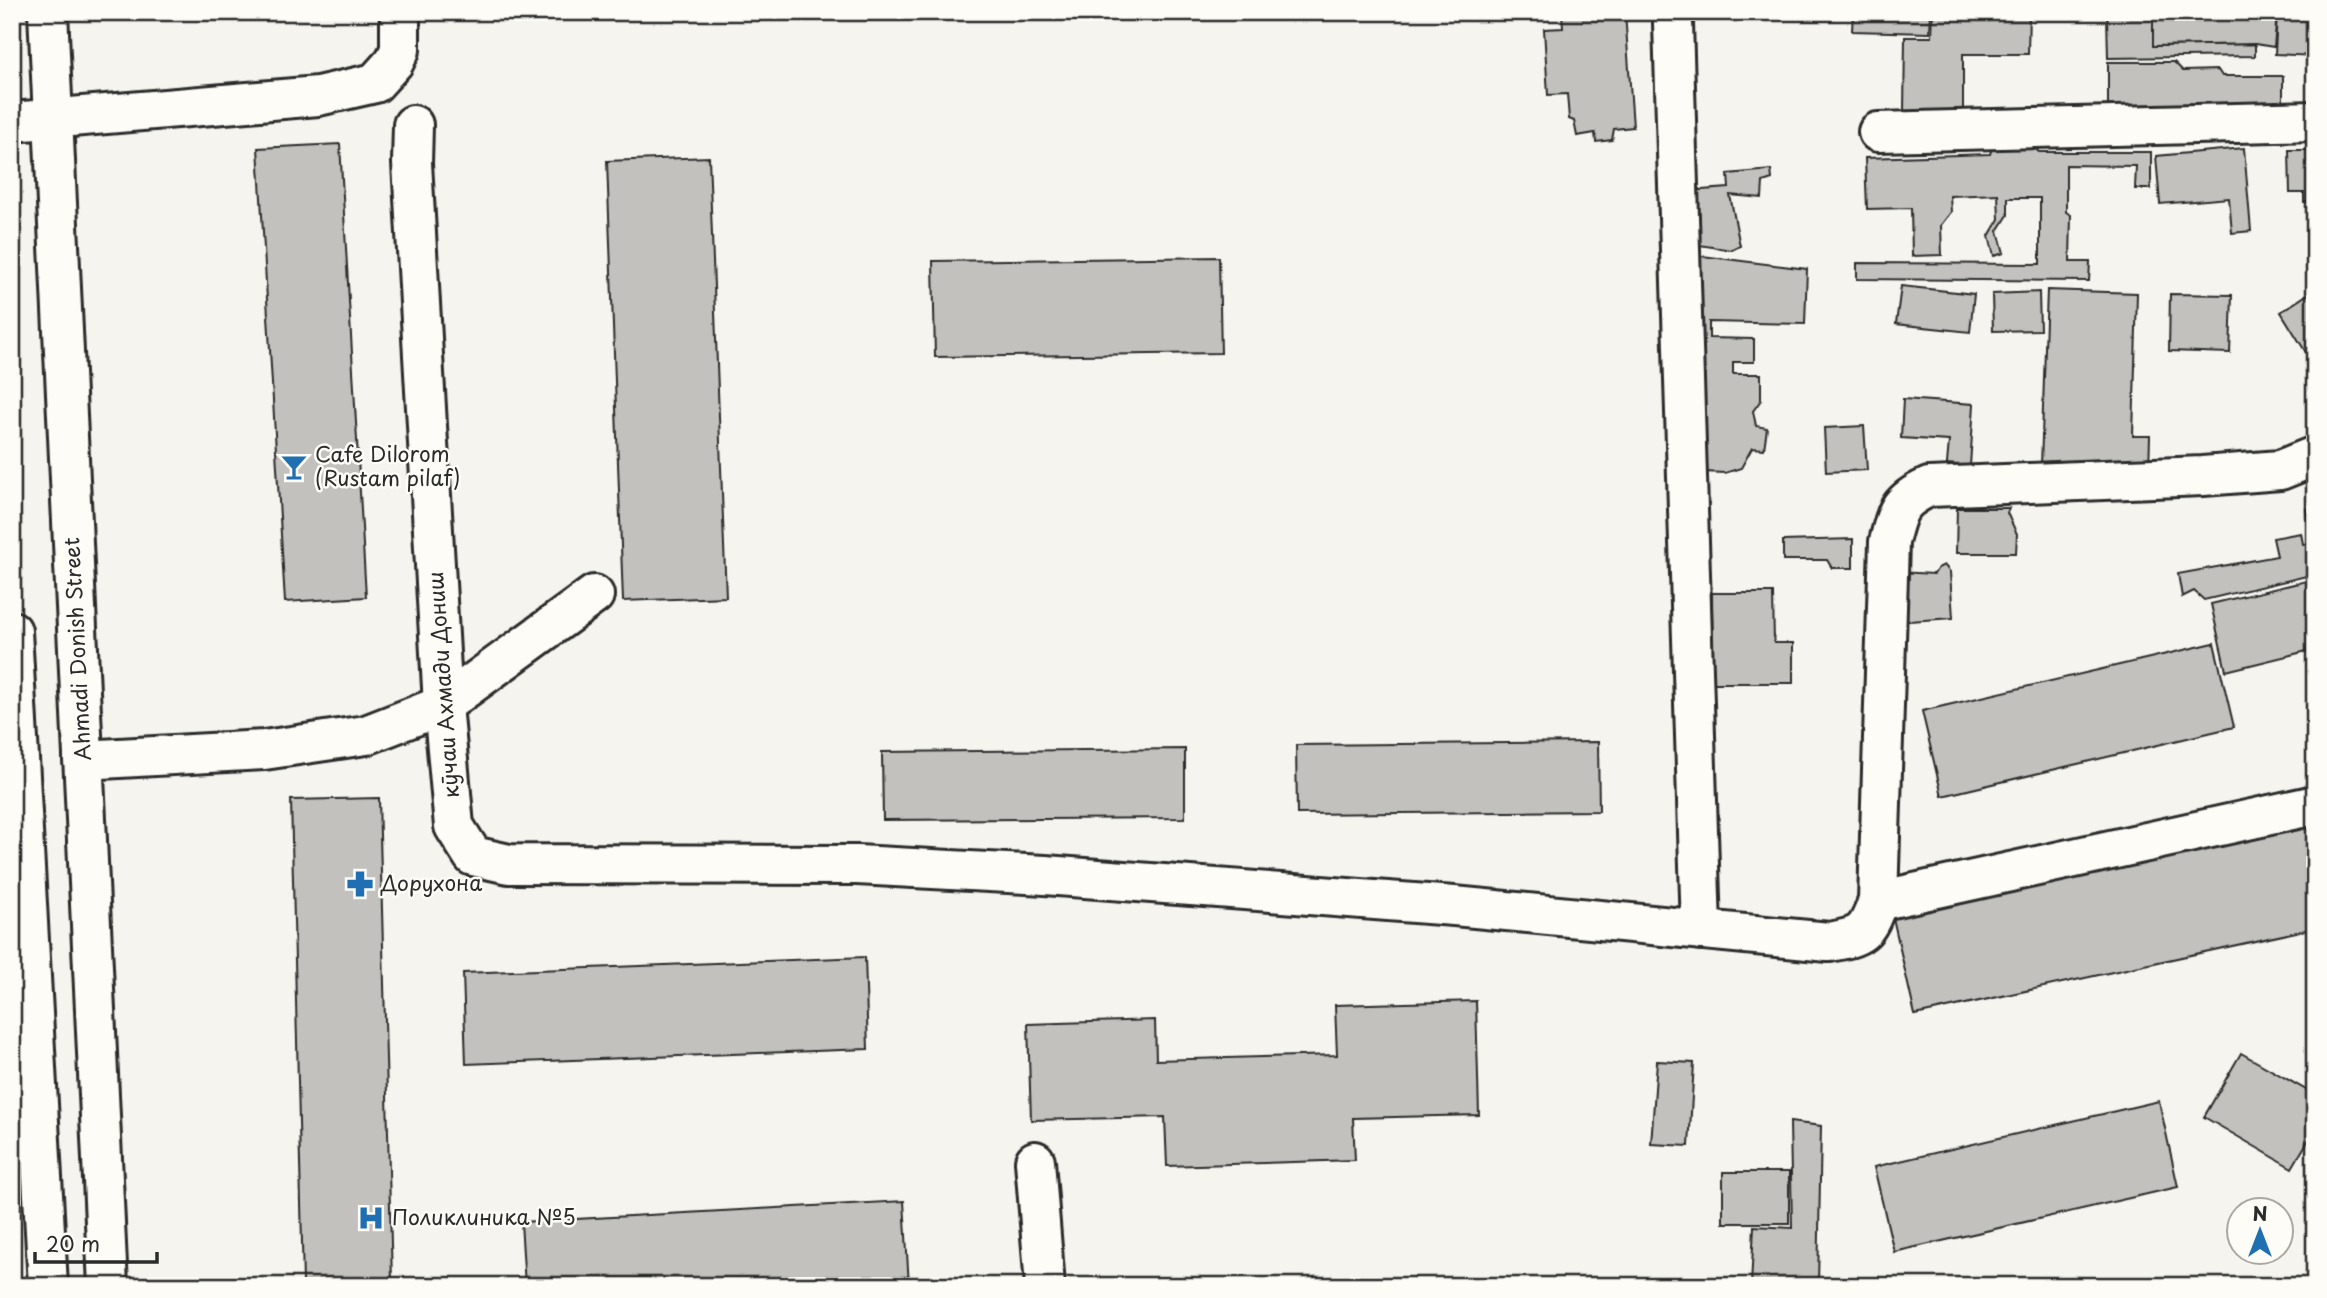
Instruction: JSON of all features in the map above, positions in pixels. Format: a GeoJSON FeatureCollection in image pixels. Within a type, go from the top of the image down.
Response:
{"type":"FeatureCollection","features":[{"type":"Feature","properties":{"kind":"street","name":"Ahmadi Donish Street"},"geometry":{"type":"LineString","coordinates":[[48,12],[108,1286]]}},
{"type":"Feature","properties":{"kind":"street"},"geometry":{"type":"LineString","coordinates":[[12,122],[318,96],[375,83],[394,62],[400,50],[400,12]]}},
{"type":"Feature","properties":{"kind":"street"},"geometry":{"type":"LineString","coordinates":[[1673,23],[1701,930]]}},
{"type":"Feature","properties":{"kind":"street"},"geometry":{"type":"LineString","coordinates":[[1878,132],[2315,121]]}},
{"type":"Feature","properties":{"kind":"street","name":"кӯчаи Ахмади Дониш"},"geometry":{"type":"LineString","coordinates":[[413,125],[412,163],[443,705],[454,826],[473,856],[509,864],[857,865],[1045,875],[1454,906],[1829,942],[1856,938],[1870,923],[1878,901]]}},
{"type":"Feature","properties":{"kind":"street"},"geometry":{"type":"LineString","coordinates":[[2315,456],[2280,470],[2203,476],[1929,486],[1910,495],[1897,513],[1889,542],[1878,901],[2315,805]]}},
{"type":"Feature","properties":{"kind":"street"},"geometry":{"type":"LineString","coordinates":[[83,760],[264,750],[366,736],[443,705],[594,595]]}},
{"type":"Feature","properties":{"kind":"street"},"geometry":{"type":"LineString","coordinates":[[12,631],[48,1286]]}},
{"type":"Feature","properties":{"kind":"street"},"geometry":{"type":"LineString","coordinates":[[1035,1161],[1045,1286]]}},
{"type":"Feature","properties":{"kind":"building"},"geometry":{"type":"Polygon","coordinates":[[[1562,12],[1625,12],[1633,127],[1614,129],[1612,140],[1596,142],[1595,133],[1577,136],[1574,121],[1569,119],[1567,94],[1548,95],[1544,29],[1563,28],[1562,12]]]}},
{"type":"Feature","properties":{"kind":"building"},"geometry":{"type":"Polygon","coordinates":[[[1853,12],[1931,12],[1930,33],[1852,31],[1853,12]]]}},
{"type":"Feature","properties":{"kind":"building"},"geometry":{"type":"Polygon","coordinates":[[[1933,12],[2029,12],[2028,54],[1963,54],[1963,113],[1904,112],[1905,37],[1932,37],[1933,12]]]}},
{"type":"Feature","properties":{"kind":"building"},"geometry":{"type":"Polygon","coordinates":[[[2031,12],[2153,12],[2153,46],[2255,44],[2255,56],[2108,58],[2107,16],[2031,18],[2031,12]]]}},
{"type":"Feature","properties":{"kind":"building"},"geometry":{"type":"Polygon","coordinates":[[[2153,12],[2277,12],[2274,47],[2255,44],[2153,46],[2153,12]]]}},
{"type":"Feature","properties":{"kind":"building"},"geometry":{"type":"Polygon","coordinates":[[[2277,12],[2315,12],[2315,56],[2275,54],[2277,12]]]}},
{"type":"Feature","properties":{"kind":"building"},"geometry":{"type":"Polygon","coordinates":[[[2108,62],[2174,62],[2183,71],[2218,70],[2222,76],[2283,76],[2283,114],[2108,115],[2108,62]]]}},
{"type":"Feature","properties":{"kind":"building"},"geometry":{"type":"Polygon","coordinates":[[[340,144],[366,597],[285,602],[258,148],[340,144]]]}},
{"type":"Feature","properties":{"kind":"building"},"geometry":{"type":"Polygon","coordinates":[[[1992,148],[2034,148],[2039,152],[2151,152],[2151,189],[2135,189],[2136,166],[2066,165],[2066,212],[2071,215],[2070,262],[2090,262],[2089,281],[1857,279],[1857,263],[2040,264],[2040,198],[2008,198],[2008,215],[1998,231],[2004,253],[1994,256],[1989,236],[1999,219],[1998,194],[1950,196],[1951,212],[1941,225],[1942,255],[1912,256],[1911,208],[1867,209],[1865,158],[1990,154],[1992,148]]]}},
{"type":"Feature","properties":{"kind":"building"},"geometry":{"type":"Polygon","coordinates":[[[2244,148],[2251,231],[2232,233],[2229,198],[2160,204],[2156,156],[2244,148]]]}},
{"type":"Feature","properties":{"kind":"building"},"geometry":{"type":"Polygon","coordinates":[[[2289,150],[2315,150],[2315,202],[2304,202],[2304,193],[2290,193],[2289,150]]]}},
{"type":"Feature","properties":{"kind":"building"},"geometry":{"type":"Polygon","coordinates":[[[709,157],[726,597],[623,601],[607,161],[709,157]]]}},
{"type":"Feature","properties":{"kind":"building"},"geometry":{"type":"Polygon","coordinates":[[[1771,170],[1772,179],[1763,182],[1762,198],[1730,195],[1740,246],[1732,250],[1692,244],[1688,191],[1729,188],[1728,174],[1771,170]]]}},
{"type":"Feature","properties":{"kind":"building"},"geometry":{"type":"Polygon","coordinates":[[[1694,255],[1807,269],[1805,324],[1709,322],[1709,338],[1754,339],[1754,362],[1733,362],[1733,374],[1761,374],[1761,400],[1753,411],[1756,426],[1767,428],[1764,449],[1752,448],[1741,468],[1725,473],[1704,472],[1694,255]]]}},
{"type":"Feature","properties":{"kind":"building"},"geometry":{"type":"Polygon","coordinates":[[[1219,257],[1221,353],[935,357],[933,261],[1219,257]]]}},
{"type":"Feature","properties":{"kind":"building"},"geometry":{"type":"Polygon","coordinates":[[[1901,286],[1974,294],[1970,332],[1896,324],[1901,286]]]}},
{"type":"Feature","properties":{"kind":"building"},"geometry":{"type":"Polygon","coordinates":[[[2047,290],[2137,293],[2133,436],[2150,436],[2149,470],[2041,466],[2047,290]]]}},
{"type":"Feature","properties":{"kind":"building"},"geometry":{"type":"Polygon","coordinates":[[[2039,292],[2040,330],[1993,331],[1992,294],[2039,292]]]}},
{"type":"Feature","properties":{"kind":"building"},"geometry":{"type":"Polygon","coordinates":[[[2170,294],[2232,295],[2230,353],[2169,351],[2170,294]]]}},
{"type":"Feature","properties":{"kind":"building"},"geometry":{"type":"Polygon","coordinates":[[[2308,294],[2315,305],[2315,367],[2281,312],[2308,294]]]}},
{"type":"Feature","properties":{"kind":"building"},"geometry":{"type":"Polygon","coordinates":[[[1903,399],[1974,404],[1970,466],[1947,464],[1949,441],[1901,438],[1903,399]]]}},
{"type":"Feature","properties":{"kind":"building"},"geometry":{"type":"Polygon","coordinates":[[[1864,426],[1867,470],[1826,472],[1824,428],[1864,426]]]}},
{"type":"Feature","properties":{"kind":"building"},"geometry":{"type":"Polygon","coordinates":[[[2315,507],[2315,574],[2204,600],[2194,591],[2182,597],[2178,574],[2277,556],[2273,538],[2301,533],[2303,544],[2312,543],[2306,509],[2315,507]]]}},
{"type":"Feature","properties":{"kind":"building"},"geometry":{"type":"Polygon","coordinates":[[[1957,508],[2009,508],[2007,513],[2017,534],[2016,553],[1956,553],[1957,508]]]}},
{"type":"Feature","properties":{"kind":"building"},"geometry":{"type":"Polygon","coordinates":[[[1853,539],[1853,568],[1832,568],[1827,560],[1783,560],[1783,541],[1853,539]]]}},
{"type":"Feature","properties":{"kind":"building"},"geometry":{"type":"Polygon","coordinates":[[[1944,565],[1950,572],[1953,618],[1909,621],[1897,605],[1899,572],[1934,574],[1944,565]]]}},
{"type":"Feature","properties":{"kind":"building"},"geometry":{"type":"Polygon","coordinates":[[[2315,579],[2315,649],[2226,671],[2211,604],[2315,579]]]}},
{"type":"Feature","properties":{"kind":"building"},"geometry":{"type":"Polygon","coordinates":[[[1712,593],[1773,593],[1774,643],[1793,643],[1793,683],[1713,683],[1712,593]]]}},
{"type":"Feature","properties":{"kind":"building"},"geometry":{"type":"Polygon","coordinates":[[[2214,643],[2234,727],[1942,796],[1922,711],[2214,643]]]}},
{"type":"Feature","properties":{"kind":"building"},"geometry":{"type":"Polygon","coordinates":[[[1598,742],[1599,811],[1297,814],[1296,745],[1598,742]]]}},
{"type":"Feature","properties":{"kind":"building"},"geometry":{"type":"Polygon","coordinates":[[[1185,749],[1185,818],[883,820],[882,752],[1185,749]]]}},
{"type":"Feature","properties":{"kind":"building"},"geometry":{"type":"Polygon","coordinates":[[[379,798],[392,1281],[303,1283],[291,800],[379,798]]]}},
{"type":"Feature","properties":{"kind":"building"},"geometry":{"type":"Polygon","coordinates":[[[2315,816],[2315,928],[1915,1015],[1891,909],[2315,816]]]}},
{"type":"Feature","properties":{"kind":"building"},"geometry":{"type":"Polygon","coordinates":[[[865,957],[868,1049],[466,1064],[463,973],[865,957]]]}},
{"type":"Feature","properties":{"kind":"building"},"geometry":{"type":"Polygon","coordinates":[[[1476,1001],[1479,1115],[1353,1118],[1355,1160],[1167,1166],[1165,1117],[1031,1120],[1028,1024],[1155,1020],[1156,1060],[1337,1055],[1335,1005],[1476,1001]]]}},
{"type":"Feature","properties":{"kind":"building"},"geometry":{"type":"Polygon","coordinates":[[[2241,1053],[2315,1095],[2315,1129],[2292,1168],[2204,1117],[2241,1053]]]}},
{"type":"Feature","properties":{"kind":"building"},"geometry":{"type":"Polygon","coordinates":[[[1657,1061],[1694,1063],[1689,1146],[1651,1144],[1657,1061]]]}},
{"type":"Feature","properties":{"kind":"building"},"geometry":{"type":"Polygon","coordinates":[[[2159,1101],[2178,1187],[1894,1252],[1874,1167],[2159,1101]]]}},
{"type":"Feature","properties":{"kind":"building"},"geometry":{"type":"Polygon","coordinates":[[[1790,1122],[1821,1126],[1818,1286],[1751,1286],[1754,1226],[1792,1228],[1790,1122]]]}},
{"type":"Feature","properties":{"kind":"building"},"geometry":{"type":"Polygon","coordinates":[[[1723,1172],[1789,1172],[1789,1223],[1723,1223],[1723,1172]]]}},
{"type":"Feature","properties":{"kind":"building"},"geometry":{"type":"Polygon","coordinates":[[[904,1201],[909,1286],[525,1286],[521,1222],[904,1201]]]}},
{"type":"Feature","properties":{"kind":"place","name":"Cafe Dilorom (Rustam pilaf)"},"geometry":{"type":"Point","coordinates":[294,467]}},
{"type":"Feature","properties":{"kind":"place","name":"Дорухона"},"geometry":{"type":"Point","coordinates":[360,884]}},
{"type":"Feature","properties":{"kind":"place","name":"Поликлиника №5"},"geometry":{"type":"Point","coordinates":[371,1218]}}]}
